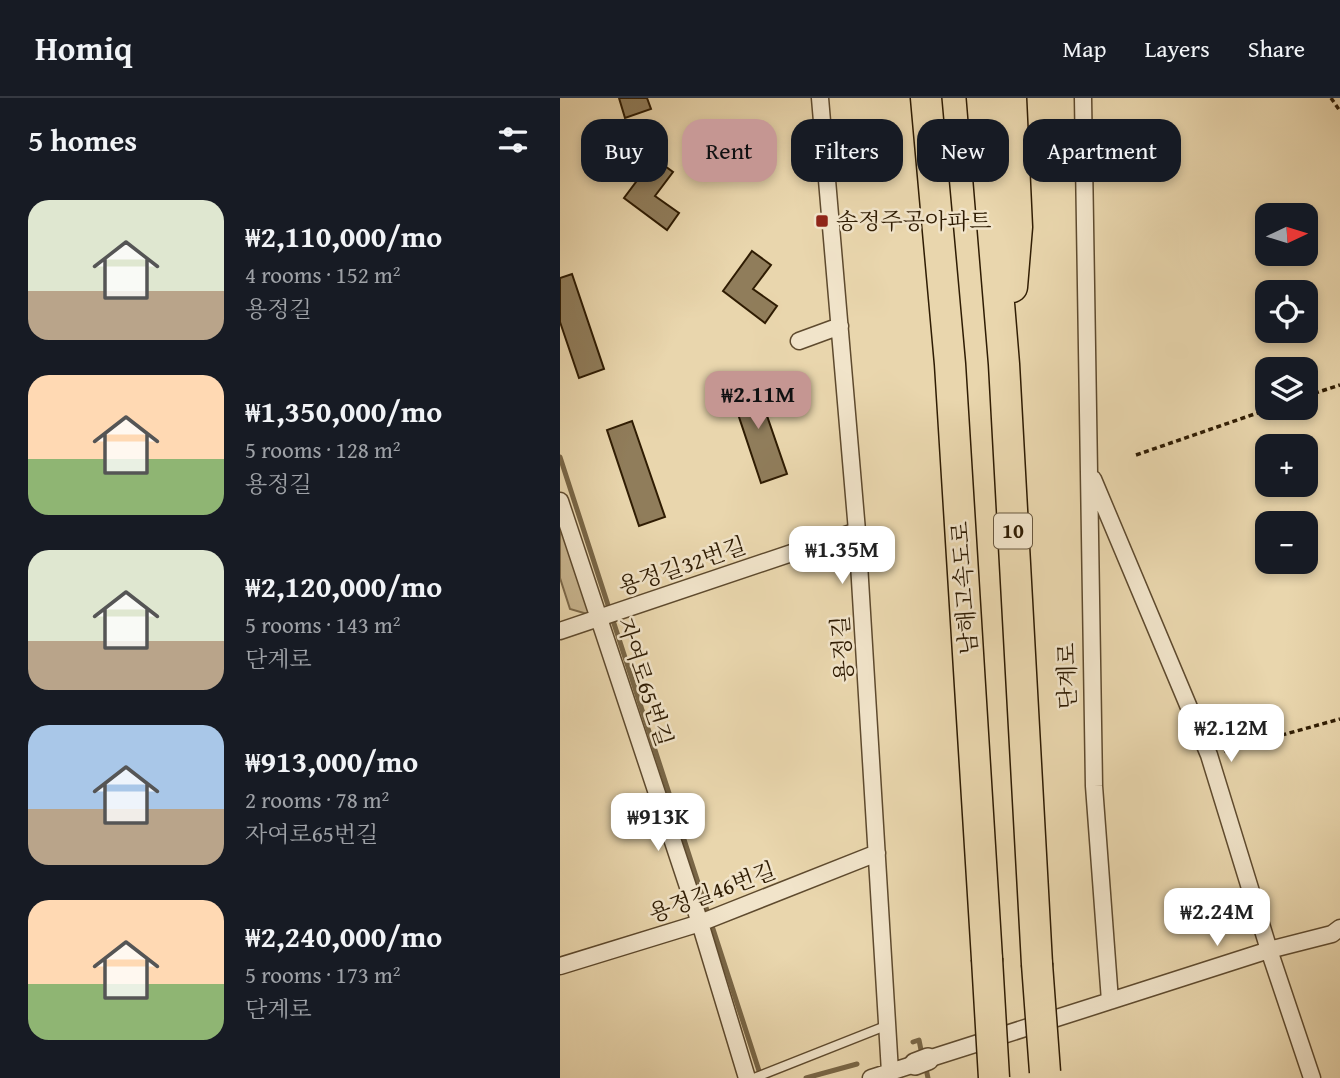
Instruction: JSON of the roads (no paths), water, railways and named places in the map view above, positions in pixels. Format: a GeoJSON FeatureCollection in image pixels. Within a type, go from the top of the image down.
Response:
{"type":"FeatureCollection","features":[{"type":"Feature","properties":{"kind":"highway","name":"남해고속도로"},"geometry":{"type":"LineString","coordinates":[[926,98],[950,364],[994,1078]]}},
{"type":"Feature","properties":{"kind":"highway","name":"10"},"geometry":{"type":"LineString","coordinates":[[982,98],[1004,364],[1045,1075]]}},
{"type":"Feature","properties":{"kind":"highway"},"geometry":{"type":"LineString","coordinates":[[1004,364],[1017,227],[1011,98]]}},
{"type":"Feature","properties":{"kind":"street","name":"용정길"},"geometry":{"type":"LineString","coordinates":[[820,98],[857,531],[891,1075]]}},
{"type":"Feature","properties":{"kind":"street","name":"단계로"},"geometry":{"type":"LineString","coordinates":[[1083,98],[1094,786],[1110,1001]]}},
{"type":"Feature","properties":{"kind":"street"},"geometry":{"type":"LineString","coordinates":[[799,341],[840,326]]}},
{"type":"Feature","properties":{"kind":"street"},"geometry":{"type":"LineString","coordinates":[[1090,472],[1209,755],[1312,1078]]}},
{"type":"Feature","properties":{"kind":"street","name":"자여로65번길"},"geometry":{"type":"LineString","coordinates":[[560,501],[700,923],[747,1078]]}},
{"type":"Feature","properties":{"kind":"street","name":"용정길32번길"},"geometry":{"type":"LineString","coordinates":[[560,631],[857,531]]}},
{"type":"Feature","properties":{"kind":"street","name":"용정길46번길"},"geometry":{"type":"LineString","coordinates":[[560,966],[700,923],[877,853]]}},
{"type":"Feature","properties":{"kind":"street"},"geometry":{"type":"LineString","coordinates":[[871,1078],[891,1075],[921,1062],[1269,950],[1332,934],[1340,928]]}},
{"type":"Feature","properties":{"kind":"lane"},"geometry":{"type":"LineString","coordinates":[[754,1078],[888,1024]]}},
{"type":"Feature","properties":{"kind":"waterway"},"geometry":{"type":"LineString","coordinates":[[560,457],[761,1077]]}},
{"type":"Feature","properties":{"kind":"waterway"},"geometry":{"type":"LineString","coordinates":[[913,1042],[919,1040],[922,1055]]}},
{"type":"Feature","properties":{"kind":"waterway"},"geometry":{"type":"LineString","coordinates":[[806,1078],[857,1064]]}},
{"type":"Feature","properties":{"kind":"waterway"},"geometry":{"type":"LineString","coordinates":[[925,1064],[928,1078]]}},
{"type":"Feature","properties":{"kind":"place","name":"송정주공아파트"},"geometry":{"type":"Point","coordinates":[822,221]}}]}
